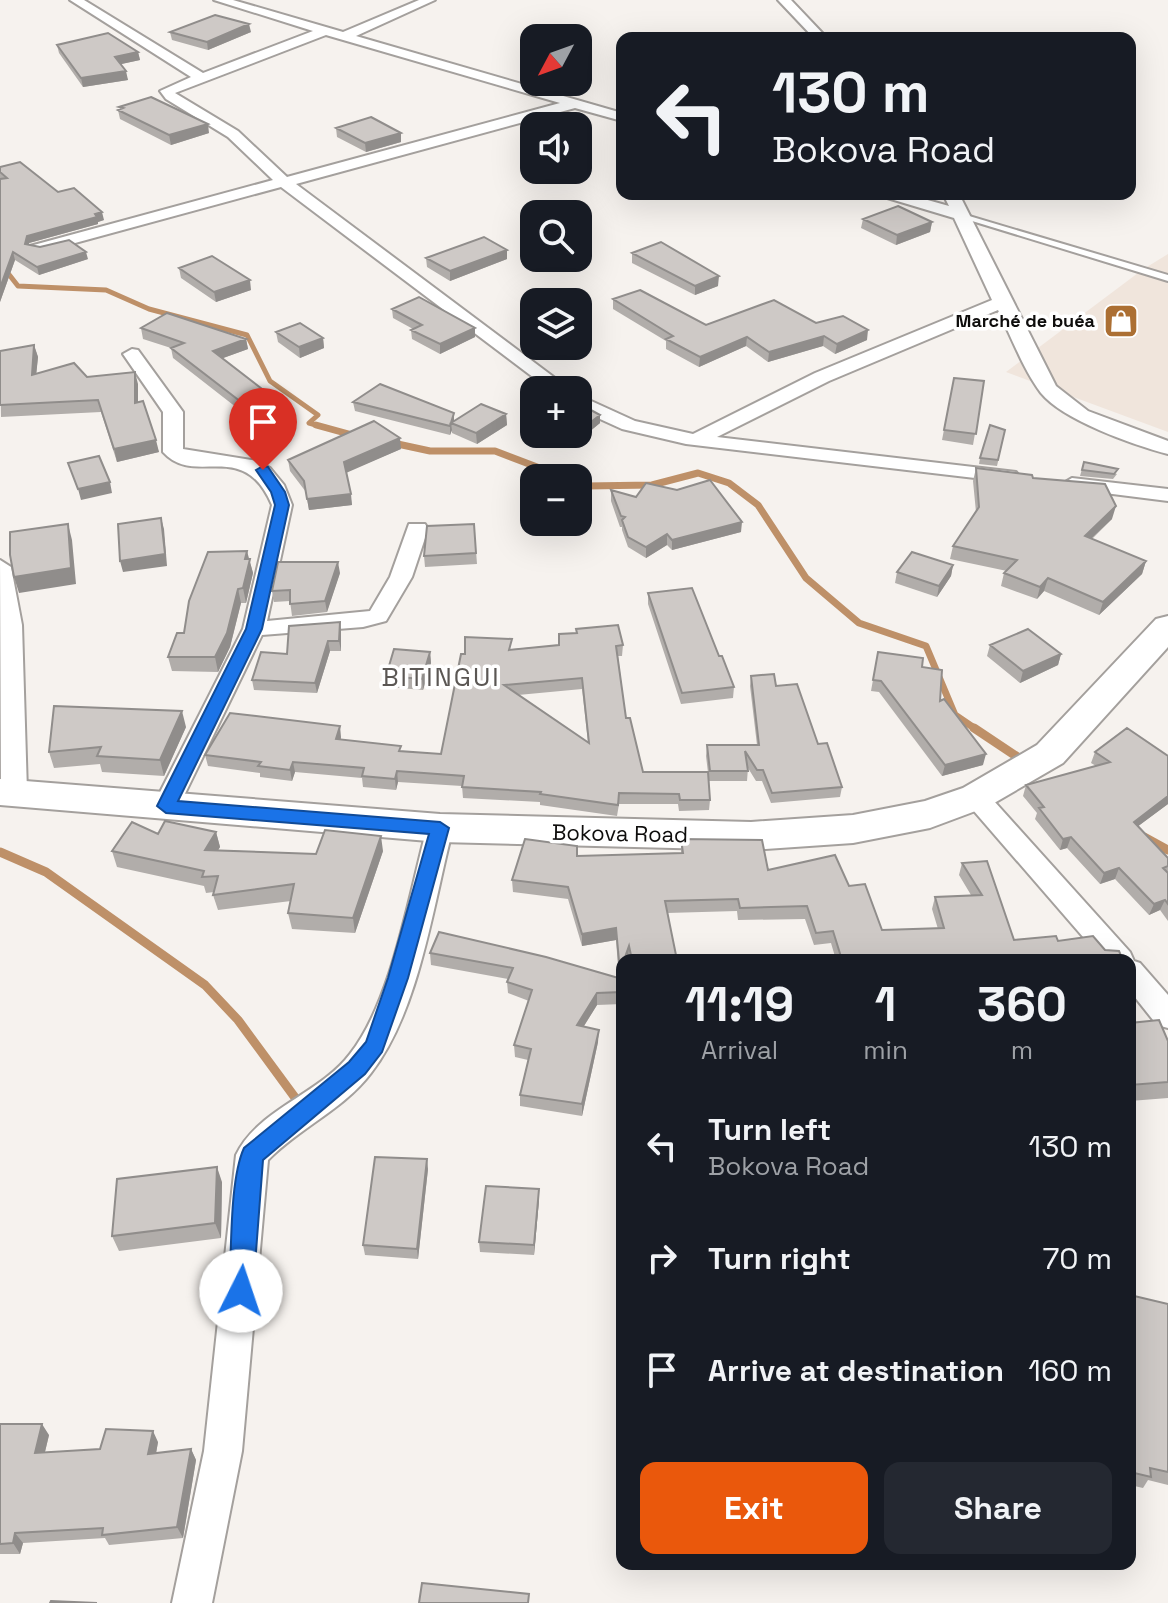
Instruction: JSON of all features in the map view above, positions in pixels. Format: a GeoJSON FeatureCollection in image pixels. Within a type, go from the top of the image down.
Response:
{"type":"FeatureCollection","features":[{"type":"Feature","properties":{"kind":"street"},"geometry":{"type":"LineString","coordinates":[[76,0],[135,40],[199,76]]}},
{"type":"Feature","properties":{"kind":"street"},"geometry":{"type":"LineString","coordinates":[[220,0],[616,115]]}},
{"type":"Feature","properties":{"kind":"street"},"geometry":{"type":"LineString","coordinates":[[344,36],[429,0]]}},
{"type":"Feature","properties":{"kind":"street"},"geometry":{"type":"LineString","coordinates":[[784,0],[815,32]]}},
{"type":"Feature","properties":{"kind":"street"},"geometry":{"type":"LineString","coordinates":[[325,31],[199,76],[167,91],[233,134],[284,182],[543,376]]}},
{"type":"Feature","properties":{"kind":"street"},"geometry":{"type":"LineString","coordinates":[[36,249],[577,103]]}},
{"type":"Feature","properties":{"kind":"street"},"geometry":{"type":"LineString","coordinates":[[910,200],[962,215]]}},
{"type":"Feature","properties":{"kind":"street"},"geometry":{"type":"LineString","coordinates":[[954,200],[1002,302],[1048,389],[1063,404],[1081,415],[1168,448]]}},
{"type":"Feature","properties":{"kind":"street"},"geometry":{"type":"LineString","coordinates":[[698,439],[822,377],[1002,302]]}},
{"type":"Feature","properties":{"kind":"street"},"geometry":{"type":"LineString","coordinates":[[132,354],[173,412],[173,452],[241,461],[263,470],[278,492],[282,505],[254,629],[166,806]]}},
{"type":"Feature","properties":{"kind":"street"},"geometry":{"type":"LineString","coordinates":[[592,408],[621,423],[698,439],[1168,495]]}},
{"type":"Feature","properties":{"kind":"street"},"geometry":{"type":"LineString","coordinates":[[254,629],[363,620],[378,616],[401,577],[417,529]]}},
{"type":"Feature","properties":{"kind":"street"},"geometry":{"type":"LineString","coordinates":[[0,567],[11,625],[7,792]]}},
{"type":"Feature","properties":{"kind":"street","name":"Bokova Road"},"geometry":{"type":"LineString","coordinates":[[7,792],[440,828],[751,836],[853,829],[930,814],[976,797],[1050,754],[1168,626]]}},
{"type":"Feature","properties":{"kind":"street"},"geometry":{"type":"LineString","coordinates":[[976,797],[1115,954]]}},
{"type":"Feature","properties":{"kind":"street"},"geometry":{"type":"LineString","coordinates":[[192,1603],[223,1451],[252,1155],[357,1068],[375,1046],[398,978],[440,828]]}},
{"type":"Feature","properties":{"kind":"street"},"geometry":{"type":"LineString","coordinates":[[1136,978],[1168,1016]]}},
{"type":"Feature","properties":{"kind":"lane"},"geometry":{"type":"LineString","coordinates":[[962,215],[1168,278]]}},
{"type":"Feature","properties":{"kind":"shaded area","name":"Marché de buéa"},"geometry":{"type":"Polygon","coordinates":[[[1168,254],[1168,432],[1006,372],[1142,270],[1168,254]]]}},
{"type":"Feature","properties":{"kind":"building"},"geometry":{"type":"Polygon","coordinates":[[[215,15],[249,24],[207,42],[170,32],[215,15]]]}},
{"type":"Feature","properties":{"kind":"building"},"geometry":{"type":"Polygon","coordinates":[[[108,33],[138,52],[115,57],[126,71],[81,78],[57,45],[108,33]]]}},
{"type":"Feature","properties":{"kind":"building"},"geometry":{"type":"Polygon","coordinates":[[[151,97],[208,124],[169,135],[118,110],[123,108],[119,107],[151,97]]]}},
{"type":"Feature","properties":{"kind":"building"},"geometry":{"type":"Polygon","coordinates":[[[371,117],[401,133],[365,143],[336,128],[371,117]]]}},
{"type":"Feature","properties":{"kind":"building"},"geometry":{"type":"Polygon","coordinates":[[[20,162],[58,192],[74,188],[102,212],[95,214],[97,217],[27,236],[25,244],[40,247],[69,240],[86,252],[37,267],[13,252],[0,288],[0,179],[7,178],[0,172],[0,167],[20,162]]]}},
{"type":"Feature","properties":{"kind":"building"},"geometry":{"type":"Polygon","coordinates":[[[898,206],[932,222],[897,235],[863,219],[898,206]]]}},
{"type":"Feature","properties":{"kind":"building"},"geometry":{"type":"Polygon","coordinates":[[[484,237],[507,250],[450,271],[426,258],[484,237]]]}},
{"type":"Feature","properties":{"kind":"building"},"geometry":{"type":"Polygon","coordinates":[[[661,242],[719,276],[695,286],[632,253],[661,242]]]}},
{"type":"Feature","properties":{"kind":"building"},"geometry":{"type":"Polygon","coordinates":[[[212,256],[250,280],[214,292],[179,268],[212,256]]]}},
{"type":"Feature","properties":{"kind":"building"},"geometry":{"type":"Polygon","coordinates":[[[640,290],[706,325],[774,300],[816,323],[843,316],[868,330],[837,344],[824,336],[769,352],[747,337],[700,357],[666,339],[673,336],[613,299],[640,290]]]}},
{"type":"Feature","properties":{"kind":"building"},"geometry":{"type":"Polygon","coordinates":[[[419,297],[475,328],[440,344],[411,330],[422,325],[392,309],[419,297]]]}},
{"type":"Feature","properties":{"kind":"building"},"geometry":{"type":"Polygon","coordinates":[[[167,313],[246,339],[213,351],[293,413],[267,422],[171,348],[184,343],[141,328],[167,313]]]}},
{"type":"Feature","properties":{"kind":"building"},"geometry":{"type":"Polygon","coordinates":[[[300,323],[323,338],[299,347],[276,332],[300,323]]]}},
{"type":"Feature","properties":{"kind":"building"},"geometry":{"type":"Polygon","coordinates":[[[34,345],[32,375],[74,363],[87,377],[135,372],[135,403],[143,401],[156,440],[114,449],[98,400],[0,405],[0,351],[34,345]]]}},
{"type":"Feature","properties":{"kind":"building"},"geometry":{"type":"Polygon","coordinates":[[[954,378],[984,381],[976,434],[944,430],[954,378]]]}},
{"type":"Feature","properties":{"kind":"building"},"geometry":{"type":"Polygon","coordinates":[[[380,384],[454,413],[450,426],[353,402],[380,384]]]}},
{"type":"Feature","properties":{"kind":"building"},"geometry":{"type":"Polygon","coordinates":[[[481,404],[506,414],[476,433],[451,423],[481,404]]]}},
{"type":"Feature","properties":{"kind":"building"},"geometry":{"type":"Polygon","coordinates":[[[592,411],[600,415],[592,421],[592,411]]]}},
{"type":"Feature","properties":{"kind":"building"},"geometry":{"type":"Polygon","coordinates":[[[374,421],[400,438],[344,462],[351,494],[307,499],[304,481],[288,460],[374,421]]]}},
{"type":"Feature","properties":{"kind":"building"},"geometry":{"type":"Polygon","coordinates":[[[990,425],[1005,430],[998,460],[980,458],[990,425]]]}},
{"type":"Feature","properties":{"kind":"building"},"geometry":{"type":"Polygon","coordinates":[[[99,456],[110,482],[78,489],[68,463],[99,456]]]}},
{"type":"Feature","properties":{"kind":"building"},"geometry":{"type":"Polygon","coordinates":[[[1084,462],[1118,469],[1114,474],[1082,470],[1084,462]]]}},
{"type":"Feature","properties":{"kind":"building"},"geometry":{"type":"Polygon","coordinates":[[[976,468],[1032,475],[1033,478],[1105,484],[1116,506],[1085,536],[1146,561],[1103,602],[1048,578],[1040,587],[1004,573],[1017,560],[953,546],[979,507],[976,468]]]}},
{"type":"Feature","properties":{"kind":"building"},"geometry":{"type":"Polygon","coordinates":[[[710,480],[742,522],[672,540],[667,534],[646,547],[628,537],[622,520],[625,517],[621,516],[611,490],[636,497],[646,483],[677,490],[710,480]]]}},
{"type":"Feature","properties":{"kind":"building"},"geometry":{"type":"Polygon","coordinates":[[[161,518],[165,554],[120,561],[118,524],[161,518]]]}},
{"type":"Feature","properties":{"kind":"building"},"geometry":{"type":"Polygon","coordinates":[[[68,524],[71,568],[14,577],[10,532],[68,524]]]}},
{"type":"Feature","properties":{"kind":"building"},"geometry":{"type":"Polygon","coordinates":[[[474,524],[476,553],[424,556],[427,526],[474,524]]]}},
{"type":"Feature","properties":{"kind":"building"},"geometry":{"type":"Polygon","coordinates":[[[247,551],[245,559],[250,559],[243,588],[238,589],[227,633],[215,657],[168,657],[177,633],[184,633],[189,601],[208,552],[247,551]]]}},
{"type":"Feature","properties":{"kind":"building"},"geometry":{"type":"Polygon","coordinates":[[[912,552],[953,565],[939,586],[897,572],[912,552]]]}},
{"type":"Feature","properties":{"kind":"building"},"geometry":{"type":"Polygon","coordinates":[[[278,562],[338,562],[325,601],[290,604],[290,590],[272,591],[278,562]]]}},
{"type":"Feature","properties":{"kind":"building"},"geometry":{"type":"Polygon","coordinates":[[[692,588],[734,687],[682,693],[648,593],[692,588]]]}},
{"type":"Feature","properties":{"kind":"building"},"geometry":{"type":"Polygon","coordinates":[[[340,622],[339,641],[328,641],[315,683],[252,680],[261,652],[287,654],[289,626],[340,622]]]}},
{"type":"Feature","properties":{"kind":"building"},"geometry":{"type":"Polygon","coordinates":[[[618,625],[623,645],[616,646],[626,718],[630,718],[643,772],[708,772],[710,800],[680,800],[679,794],[619,793],[618,805],[541,792],[462,787],[464,776],[397,771],[395,779],[362,776],[364,768],[293,762],[290,770],[258,766],[261,762],[205,755],[230,713],[340,726],[336,739],[401,746],[399,751],[441,754],[461,654],[465,654],[465,637],[512,639],[509,650],[559,645],[559,634],[577,633],[576,629],[618,625]],[[582,678],[504,685],[589,743],[582,678]]]}},
{"type":"Feature","properties":{"kind":"building"},"geometry":{"type":"Polygon","coordinates":[[[1028,629],[1061,654],[1023,671],[990,645],[1028,629]]]}},
{"type":"Feature","properties":{"kind":"building"},"geometry":{"type":"Polygon","coordinates":[[[394,649],[430,652],[422,679],[386,676],[394,649]]]}},
{"type":"Feature","properties":{"kind":"building"},"geometry":{"type":"Polygon","coordinates":[[[878,652],[923,658],[922,667],[942,670],[940,701],[944,699],[986,754],[945,765],[881,681],[873,680],[878,652]]]}},
{"type":"Feature","properties":{"kind":"building"},"geometry":{"type":"Polygon","coordinates":[[[774,674],[776,686],[797,684],[818,744],[827,743],[842,787],[772,793],[763,770],[757,770],[745,751],[748,771],[710,771],[707,745],[759,745],[751,676],[774,674]]]}},
{"type":"Feature","properties":{"kind":"building"},"geometry":{"type":"Polygon","coordinates":[[[54,706],[182,711],[160,760],[97,756],[101,747],[49,752],[54,706]]]}},
{"type":"Feature","properties":{"kind":"building"},"geometry":{"type":"Polygon","coordinates":[[[1127,728],[1168,756],[1168,796],[1134,822],[1168,858],[1168,866],[1163,868],[1168,873],[1168,904],[1165,900],[1154,904],[1119,868],[1104,873],[1071,837],[1063,839],[1039,808],[1044,807],[1026,785],[1110,762],[1095,752],[1127,728]]]}},
{"type":"Feature","properties":{"kind":"building"},"geometry":{"type":"Polygon","coordinates":[[[165,821],[216,832],[205,850],[316,854],[325,830],[381,836],[353,918],[288,913],[294,884],[213,895],[218,876],[202,877],[204,871],[112,851],[132,822],[158,834],[165,821]]]}},
{"type":"Feature","properties":{"kind":"building"},"geometry":{"type":"Polygon","coordinates":[[[525,839],[577,846],[577,856],[683,853],[681,839],[762,840],[768,870],[835,855],[849,886],[865,884],[882,930],[944,928],[935,897],[982,895],[962,863],[987,861],[1014,940],[1056,936],[1058,941],[1093,936],[1105,950],[1119,951],[1120,954],[840,954],[833,931],[816,933],[807,906],[740,908],[738,899],[665,901],[676,954],[631,954],[629,946],[626,954],[618,954],[616,928],[582,934],[568,887],[512,880],[525,839]]]}},
{"type":"Feature","properties":{"kind":"building"},"geometry":{"type":"Polygon","coordinates":[[[439,932],[616,977],[616,992],[597,993],[577,1025],[599,1030],[582,1104],[520,1095],[531,1049],[514,1045],[532,990],[507,982],[513,968],[430,953],[439,932]]]}},
{"type":"Feature","properties":{"kind":"building"},"geometry":{"type":"Polygon","coordinates":[[[1159,1020],[1168,1041],[1168,1082],[1136,1085],[1136,1022],[1159,1020]]]}},
{"type":"Feature","properties":{"kind":"building"},"geometry":{"type":"Polygon","coordinates":[[[375,1157],[427,1159],[417,1249],[363,1245],[375,1157]]]}},
{"type":"Feature","properties":{"kind":"building"},"geometry":{"type":"Polygon","coordinates":[[[217,1167],[215,1223],[112,1236],[117,1179],[217,1167]]]}},
{"type":"Feature","properties":{"kind":"building"},"geometry":{"type":"Polygon","coordinates":[[[486,1186],[539,1189],[534,1245],[479,1242],[486,1186]]]}},
{"type":"Feature","properties":{"kind":"building"},"geometry":{"type":"Polygon","coordinates":[[[1136,1296],[1168,1304],[1168,1472],[1150,1468],[1151,1477],[1136,1473],[1136,1296]]]}},
{"type":"Feature","properties":{"kind":"building"},"geometry":{"type":"Polygon","coordinates":[[[0,1424],[42,1424],[35,1453],[100,1449],[106,1429],[153,1431],[148,1454],[191,1449],[177,1527],[102,1535],[103,1528],[15,1533],[13,1543],[0,1544],[0,1424]]]}},
{"type":"Feature","properties":{"kind":"building"},"geometry":{"type":"Polygon","coordinates":[[[422,1583],[529,1594],[528,1603],[419,1603],[422,1583]]]}},
{"type":"Feature","properties":{"kind":"building"},"geometry":{"type":"Polygon","coordinates":[[[51,1601],[97,1603],[50,1603],[51,1601]]]}},
{"type":"Feature","properties":{"kind":"waterway"},"geometry":{"type":"LineString","coordinates":[[0,263],[18,286],[106,290],[149,309],[247,335],[270,381],[318,415],[309,423],[316,425]]}},
{"type":"Feature","properties":{"kind":"waterway"},"geometry":{"type":"LineString","coordinates":[[316,425],[356,436]]}},
{"type":"Feature","properties":{"kind":"waterway"},"geometry":{"type":"LineString","coordinates":[[316,425],[323,427]]}},
{"type":"Feature","properties":{"kind":"waterway"},"geometry":{"type":"LineString","coordinates":[[393,443],[430,451],[495,451],[529,464]]}},
{"type":"Feature","properties":{"kind":"waterway"},"geometry":{"type":"LineString","coordinates":[[592,486],[652,485],[698,473],[729,483],[758,505],[806,578],[859,623],[926,646],[955,715],[977,730]]}},
{"type":"Feature","properties":{"kind":"waterway"},"geometry":{"type":"LineString","coordinates":[[977,730],[1025,762]]}},
{"type":"Feature","properties":{"kind":"waterway"},"geometry":{"type":"LineString","coordinates":[[1144,837],[1168,850]]}},
{"type":"Feature","properties":{"kind":"waterway"},"geometry":{"type":"LineString","coordinates":[[0,852],[46,872],[205,985],[238,1020],[299,1103]]}},
{"type":"Feature","properties":{"kind":"place","name":"Marché de buéa"},"geometry":{"type":"Point","coordinates":[1121,321]}},
{"type":"Feature","properties":{"kind":"district","name":"BITINGUI"},"geometry":{"type":"Point","coordinates":[441,677]}},
{"type":"Feature","properties":{"kind":"route"},"geometry":{"type":"LineString","coordinates":[[241,1291],[252,1155],[357,1068],[375,1046],[398,978],[440,828],[166,806],[254,629],[282,505],[278,492],[263,470]]}}]}
